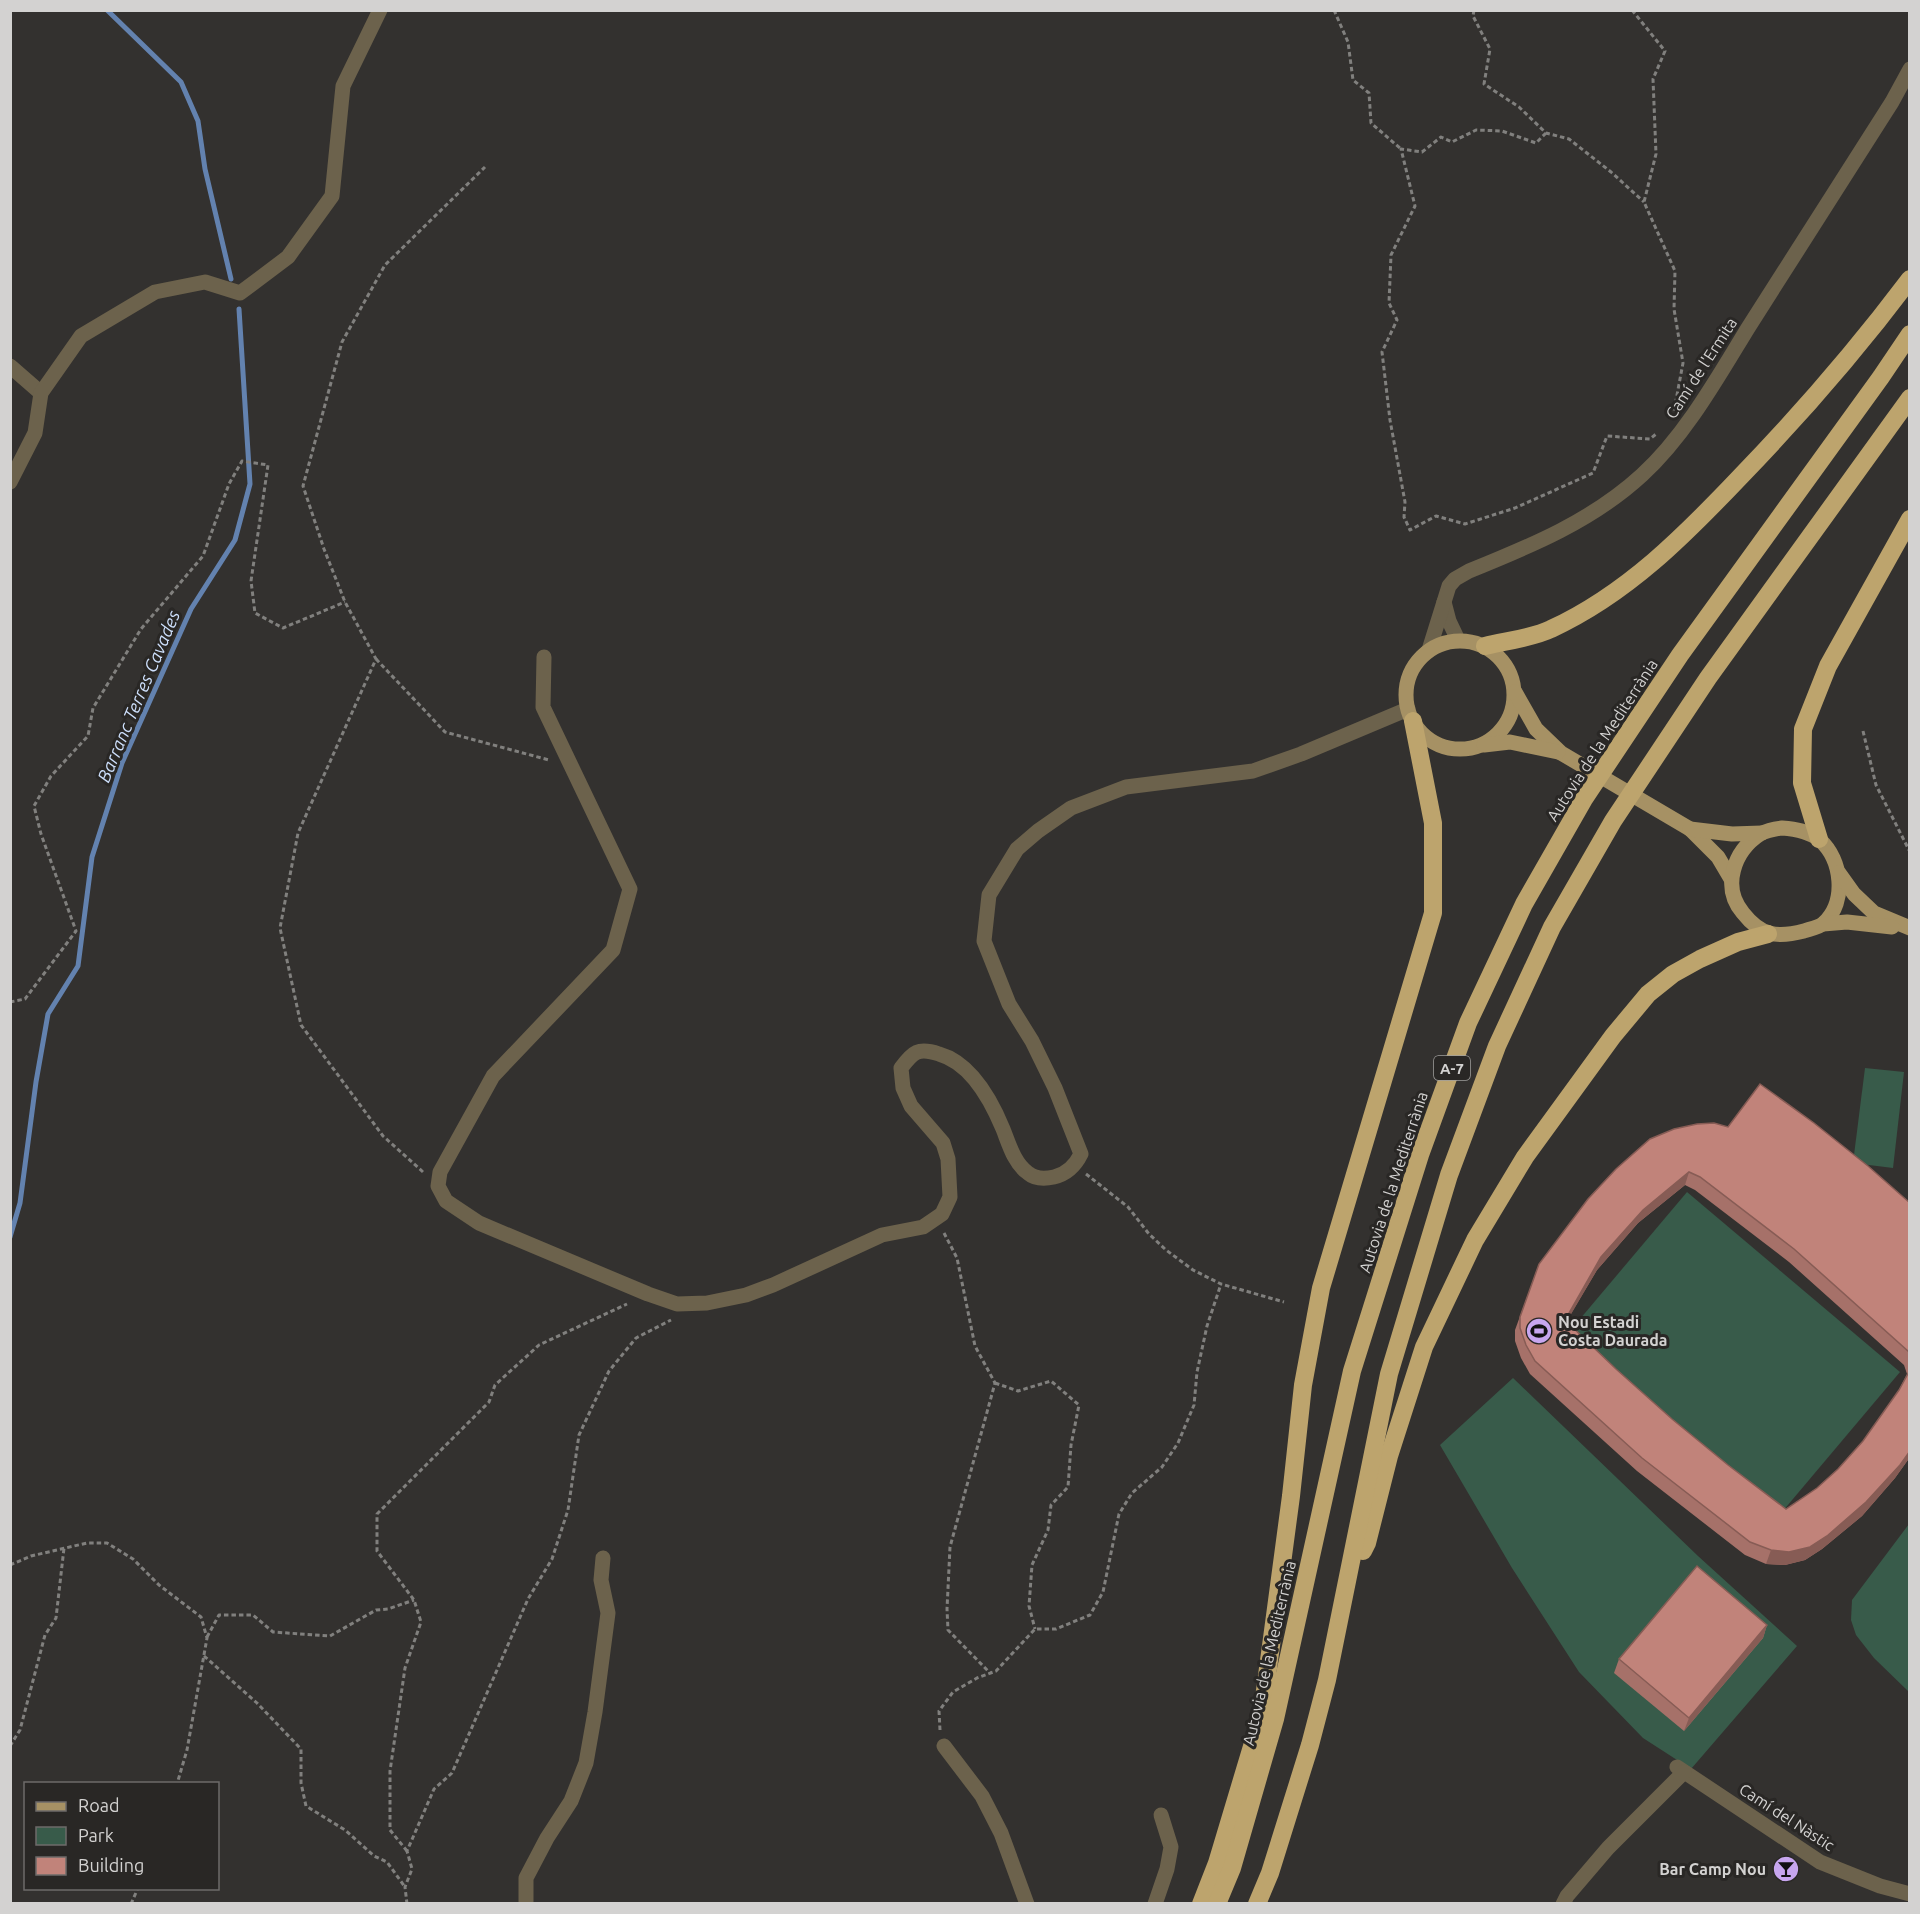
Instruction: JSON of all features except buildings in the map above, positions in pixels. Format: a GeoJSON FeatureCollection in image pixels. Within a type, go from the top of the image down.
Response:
{"type":"FeatureCollection","features":[{"type":"Feature","properties":{"kind":"highway"},"geometry":{"type":"LineString","coordinates":[[1485,646],[1550,630],[1620,590],[1679,540],[1773,442],[1879,320],[1910,279]]}},
{"type":"Feature","properties":{"kind":"highway","name":"Autovia de la Mediterrània"},"geometry":{"type":"LineString","coordinates":[[1217,1904],[1232,1868],[1275,1719],[1352,1371],[1420,1155],[1468,1023],[1524,904],[1584,799],[1680,655],[1910,334]]}},
{"type":"Feature","properties":{"kind":"highway","name":"A-7"},"geometry":{"type":"LineString","coordinates":[[1257,1904],[1270,1873],[1328,1680],[1389,1374],[1449,1175],[1497,1046],[1552,927],[1613,821],[1708,678],[1910,398]]}},
{"type":"Feature","properties":{"kind":"highway"},"geometry":{"type":"LineString","coordinates":[[1819,839],[1802,783],[1803,729],[1828,666],[1910,519]]}},
{"type":"Feature","properties":{"kind":"highway"},"geometry":{"type":"LineString","coordinates":[[1201,1904],[1217,1863],[1262,1713],[1291,1496],[1303,1385],[1322,1288],[1433,913],[1433,822],[1410,715]]}},
{"type":"Feature","properties":{"kind":"highway"},"geometry":{"type":"LineString","coordinates":[[1347,1582],[1367,1543],[1389,1456],[1424,1347],[1475,1240],[1525,1157],[1613,1036],[1648,994],[1673,974],[1700,959],[1738,942],[1768,934]]}},
{"type":"Feature","properties":{"kind":"main road"},"geometry":{"type":"LineString","coordinates":[[1561,753],[1510,742],[1459,749],[1441,746],[1425,736],[1410,715],[1406,693],[1409,676],[1417,661],[1429,650],[1443,643],[1458,640],[1485,646],[1500,658],[1511,674],[1515,692],[1536,729],[1561,753],[1690,829],[1718,857],[1731,879],[1734,896],[1741,911],[1752,924],[1768,934],[1788,935],[1823,924],[1847,922],[1910,928]]}},
{"type":"Feature","properties":{"kind":"main road"},"geometry":{"type":"LineString","coordinates":[[1478,746],[1493,738],[1505,725],[1513,710],[1515,692]]}},
{"type":"Feature","properties":{"kind":"main road"},"geometry":{"type":"LineString","coordinates":[[1690,829],[1732,834],[1762,833],[1782,828],[1802,830],[1819,839],[1832,854],[1839,873],[1854,894],[1874,913],[1910,928]]}},
{"type":"Feature","properties":{"kind":"main road"},"geometry":{"type":"LineString","coordinates":[[1731,879],[1736,860],[1747,844],[1762,833]]}},
{"type":"Feature","properties":{"kind":"main road"},"geometry":{"type":"LineString","coordinates":[[1823,924],[1831,914],[1838,897],[1839,873]]}},
{"type":"Feature","properties":{"kind":"street"},"geometry":{"type":"LineString","coordinates":[[10,482],[34,433],[42,393],[81,336],[155,292],[205,282],[240,293],[288,257],[332,196],[343,86],[380,10]]}},
{"type":"Feature","properties":{"kind":"street","name":"Camí de l'Ermita"},"geometry":{"type":"LineString","coordinates":[[1429,650],[1449,586],[1455,579],[1559,532],[1598,510],[1643,475],[1680,433],[1867,142],[1910,69]]}},
{"type":"Feature","properties":{"kind":"street"},"geometry":{"type":"LineString","coordinates":[[10,366],[42,393]]}},
{"type":"Feature","properties":{"kind":"street"},"geometry":{"type":"LineString","coordinates":[[1444,602],[1449,621],[1458,640]]}},
{"type":"Feature","properties":{"kind":"street"},"geometry":{"type":"LineString","coordinates":[[544,657],[543,707],[630,889],[614,950],[493,1076],[440,1172],[438,1186],[446,1201],[479,1223],[677,1304],[707,1304],[746,1295],[882,1235],[923,1227],[942,1214],[950,1197],[948,1160],[943,1143],[911,1106],[903,1088],[901,1068],[912,1054],[927,1050],[946,1056],[962,1066],[978,1083],[996,1111],[1014,1156],[1028,1174],[1044,1179],[1060,1176],[1075,1166],[1081,1154],[1071,1124],[1032,1041],[1009,1004],[984,941],[989,895],[1017,849],[1038,831],[1071,808],[1126,787],[1253,771],[1410,715]]}},
{"type":"Feature","properties":{"kind":"street"},"geometry":{"type":"LineString","coordinates":[[526,1904],[525,1878],[571,1801],[586,1763],[596,1712],[608,1613],[601,1580],[603,1558]]}},
{"type":"Feature","properties":{"kind":"street"},"geometry":{"type":"LineString","coordinates":[[944,1746],[982,1796],[1001,1833],[1027,1904]]}},
{"type":"Feature","properties":{"kind":"street","name":"Camí del Nàstic"},"geometry":{"type":"LineString","coordinates":[[1563,1904],[1567,1896],[1608,1848],[1681,1769],[1820,1862],[1880,1886],[1910,1894]]}},
{"type":"Feature","properties":{"kind":"street"},"geometry":{"type":"LineString","coordinates":[[1155,1904],[1167,1869],[1171,1847],[1161,1815]]}},
{"type":"Feature","properties":{"kind":"path"},"geometry":{"type":"LineString","coordinates":[[1334,10],[1348,42],[1353,80],[1369,93],[1371,123],[1401,149],[1422,152],[1441,137],[1452,142],[1476,130],[1502,131],[1536,143],[1546,133]]}},
{"type":"Feature","properties":{"kind":"path"},"geometry":{"type":"LineString","coordinates":[[1474,10],[1473,16],[1490,49],[1484,84],[1519,107],[1546,133],[1569,139],[1644,202],[1675,271],[1674,309],[1683,363],[1672,421]]}},
{"type":"Feature","properties":{"kind":"path"},"geometry":{"type":"LineString","coordinates":[[1632,10],[1665,51],[1653,79],[1656,154],[1644,202]]}},
{"type":"Feature","properties":{"kind":"path"},"geometry":{"type":"LineString","coordinates":[[1401,149],[1415,206],[1391,255],[1389,303],[1397,320],[1382,352],[1389,420],[1406,502],[1404,517],[1410,530],[1436,516],[1465,524],[1515,508],[1593,473],[1607,436],[1650,439],[1657,433]]}},
{"type":"Feature","properties":{"kind":"path"},"geometry":{"type":"LineString","coordinates":[[485,167],[386,265],[342,342],[303,486],[345,602],[376,659],[445,732],[571,766]]}},
{"type":"Feature","properties":{"kind":"path"},"geometry":{"type":"LineString","coordinates":[[10,1002],[25,999],[76,931],[41,834],[34,806],[51,776],[88,736],[93,708],[141,629],[203,556],[229,484],[242,460],[268,465],[251,581],[255,613],[283,628],[345,602]]}},
{"type":"Feature","properties":{"kind":"path"},"geometry":{"type":"LineString","coordinates":[[376,659],[298,833],[280,928],[301,1025],[383,1136],[438,1186]]}},
{"type":"Feature","properties":{"kind":"path"},"geometry":{"type":"LineString","coordinates":[[1863,731],[1876,785],[1910,852]]}},
{"type":"Feature","properties":{"kind":"path"},"geometry":{"type":"LineString","coordinates":[[1075,1166],[1128,1207],[1166,1251],[1193,1270],[1221,1284],[1284,1302]]}},
{"type":"Feature","properties":{"kind":"path"},"geometry":{"type":"LineString","coordinates":[[936,1218],[957,1258],[975,1346],[995,1383],[950,1547],[947,1609],[948,1630],[990,1674]]}},
{"type":"Feature","properties":{"kind":"path"},"geometry":{"type":"LineString","coordinates":[[944,1746],[939,1725],[939,1711],[953,1692],[977,1678],[996,1671],[1035,1629],[1056,1629],[1090,1615],[1103,1592],[1119,1514],[1132,1493],[1162,1467],[1178,1443],[1194,1405],[1197,1372],[1204,1337],[1221,1284]]}},
{"type":"Feature","properties":{"kind":"path"},"geometry":{"type":"LineString","coordinates":[[407,1904],[405,1887],[412,1869],[407,1851],[390,1830],[390,1771],[405,1668],[421,1622],[414,1600],[376,1551],[377,1514],[489,1402],[495,1384],[539,1344],[648,1294]]}},
{"type":"Feature","properties":{"kind":"path"},"geometry":{"type":"LineString","coordinates":[[407,1851],[434,1788],[452,1773],[528,1599],[552,1559],[568,1510],[579,1435],[609,1371],[636,1338],[671,1320],[687,1304]]}},
{"type":"Feature","properties":{"kind":"path"},"geometry":{"type":"LineString","coordinates":[[995,1383],[1018,1390],[1051,1381],[1079,1405],[1071,1445],[1068,1487],[1051,1505],[1048,1530],[1032,1565],[1029,1606],[1035,1629]]}},
{"type":"Feature","properties":{"kind":"path"},"geometry":{"type":"LineString","coordinates":[[10,1565],[30,1556],[64,1548],[107,1543],[133,1559],[159,1585],[201,1617],[207,1638]]}},
{"type":"Feature","properties":{"kind":"path"},"geometry":{"type":"LineString","coordinates":[[10,1746],[20,1730],[45,1635],[56,1618],[64,1548]]}},
{"type":"Feature","properties":{"kind":"path"},"geometry":{"type":"LineString","coordinates":[[178,1782],[187,1750],[207,1638],[219,1615],[253,1615],[273,1632],[330,1636],[376,1610],[388,1609],[414,1600]]}},
{"type":"Feature","properties":{"kind":"path"},"geometry":{"type":"LineString","coordinates":[[204,1656],[258,1703],[301,1749],[301,1783],[306,1806],[345,1830],[374,1856],[387,1862],[405,1887]]}},
{"type":"Feature","properties":{"kind":"path"},"geometry":{"type":"LineString","coordinates":[[131,1904],[137,1890]]}},
{"type":"Feature","properties":{"kind":"green space"},"geometry":{"type":"Polygon","coordinates":[[[1865,1068],[1904,1072],[1893,1168],[1853,1163],[1865,1068]]]}},
{"type":"Feature","properties":{"kind":"green space"},"geometry":{"type":"Polygon","coordinates":[[[1687,1192],[1900,1372],[1782,1512],[1569,1332],[1687,1192]]]}},
{"type":"Feature","properties":{"kind":"green space"},"geometry":{"type":"Polygon","coordinates":[[[1513,1378],[1698,1556],[1797,1646],[1691,1769],[1643,1738],[1579,1672],[1512,1568],[1440,1445],[1513,1378]]]}},
{"type":"Feature","properties":{"kind":"green space"},"geometry":{"type":"Polygon","coordinates":[[[1909,1524],[1909,1692],[1874,1658],[1856,1635],[1851,1620],[1852,1600],[1909,1524]]]}},
{"type":"Feature","properties":{"kind":"waterway","name":"Barranc Terres Cavades"},"geometry":{"type":"LineString","coordinates":[[107,10],[181,82],[198,121],[205,169],[231,279]]}},
{"type":"Feature","properties":{"kind":"waterway","name":"Barranc Terres Cavades"},"geometry":{"type":"LineString","coordinates":[[10,1237],[20,1203],[36,1082],[48,1014],[78,966],[92,857],[122,763],[191,609],[235,540],[250,484],[239,309]]}},
{"type":"Feature","properties":{"kind":"place","name":"Nou Estadi Costa Daurada"},"geometry":{"type":"Point","coordinates":[1539,1331]}},
{"type":"Feature","properties":{"kind":"place","name":"Bar Camp Nou"},"geometry":{"type":"Point","coordinates":[1786,1869]}}]}
